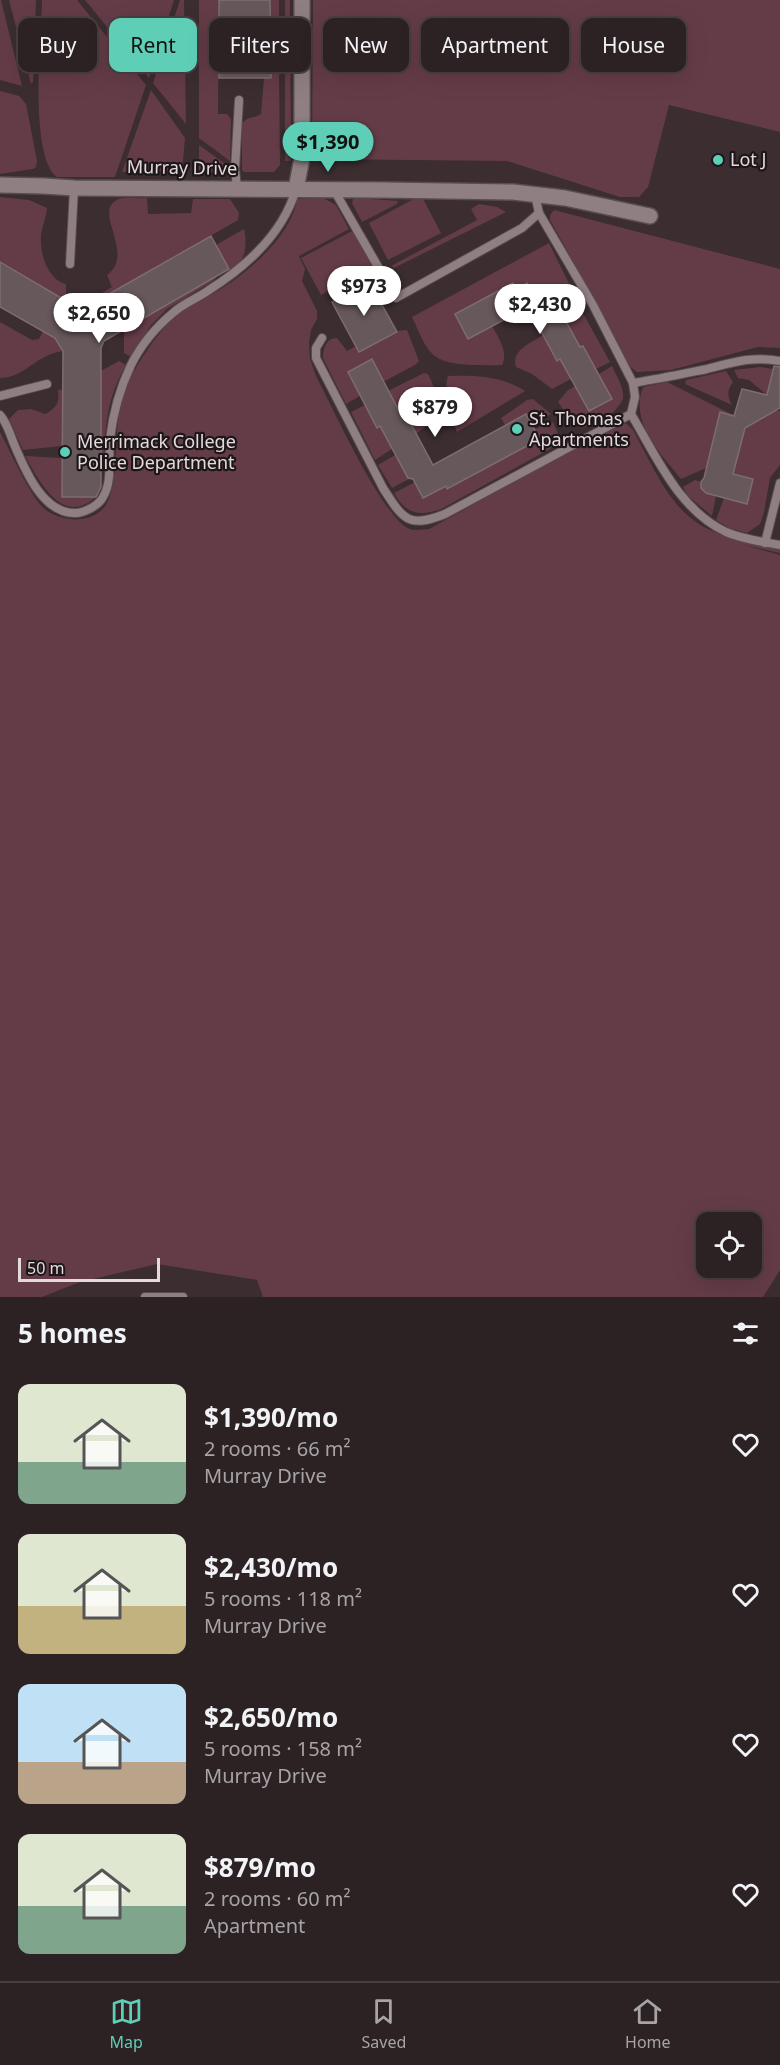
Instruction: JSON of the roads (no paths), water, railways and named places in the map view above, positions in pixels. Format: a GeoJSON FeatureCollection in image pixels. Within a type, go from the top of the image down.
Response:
{"type":"FeatureCollection","features":[{"type":"Feature","properties":{"kind":"street"},"geometry":{"type":"LineString","coordinates":[[296,189],[302,158],[302,0]]}},
{"type":"Feature","properties":{"kind":"street","name":"Murray Drive"},"geometry":{"type":"LineString","coordinates":[[0,185],[74,188],[486,191],[565,198],[650,216]]}},
{"type":"Feature","properties":{"kind":"lane"},"geometry":{"type":"LineString","coordinates":[[237,188],[235,169],[239,100]]}},
{"type":"Feature","properties":{"kind":"lane"},"geometry":{"type":"LineString","coordinates":[[70,264],[74,188]]}},
{"type":"Feature","properties":{"kind":"lane"},"geometry":{"type":"LineString","coordinates":[[0,415],[36,486],[49,503],[63,513],[80,513],[95,506],[103,499],[107,489],[110,439],[118,396],[132,363],[154,332],[175,311],[210,290],[270,240],[291,208],[296,189]]}},
{"type":"Feature","properties":{"kind":"lane"},"geometry":{"type":"LineString","coordinates":[[334,190],[396,298],[522,228],[539,213]]}},
{"type":"Feature","properties":{"kind":"lane"},"geometry":{"type":"LineString","coordinates":[[535,195],[539,213],[593,305],[633,383],[634,397],[631,414],[664,470],[686,501],[703,519],[727,532],[780,545]]}},
{"type":"Feature","properties":{"kind":"lane"},"geometry":{"type":"LineString","coordinates":[[322,338],[316,348],[316,358],[384,488],[396,508],[409,520],[424,523],[445,514],[631,414]]}},
{"type":"Feature","properties":{"kind":"lane"},"geometry":{"type":"LineString","coordinates":[[633,383],[746,358],[780,361]]}},
{"type":"Feature","properties":{"kind":"lane"},"geometry":{"type":"LineString","coordinates":[[0,396],[47,384]]}},
{"type":"Feature","properties":{"kind":"lane"},"geometry":{"type":"LineString","coordinates":[[765,543],[780,483]]}},
{"type":"Feature","properties":{"kind":"lane"},"geometry":{"type":"LineString","coordinates":[[145,1297],[183,1297]]}},
{"type":"Feature","properties":{"kind":"place","name":"Lot J"},"geometry":{"type":"Point","coordinates":[718,160]}},
{"type":"Feature","properties":{"kind":"place","name":"St. Thomas Apartments"},"geometry":{"type":"Point","coordinates":[517,429]}},
{"type":"Feature","properties":{"kind":"place","name":"Merrimack College Police Department"},"geometry":{"type":"Point","coordinates":[65,452]}}]}
